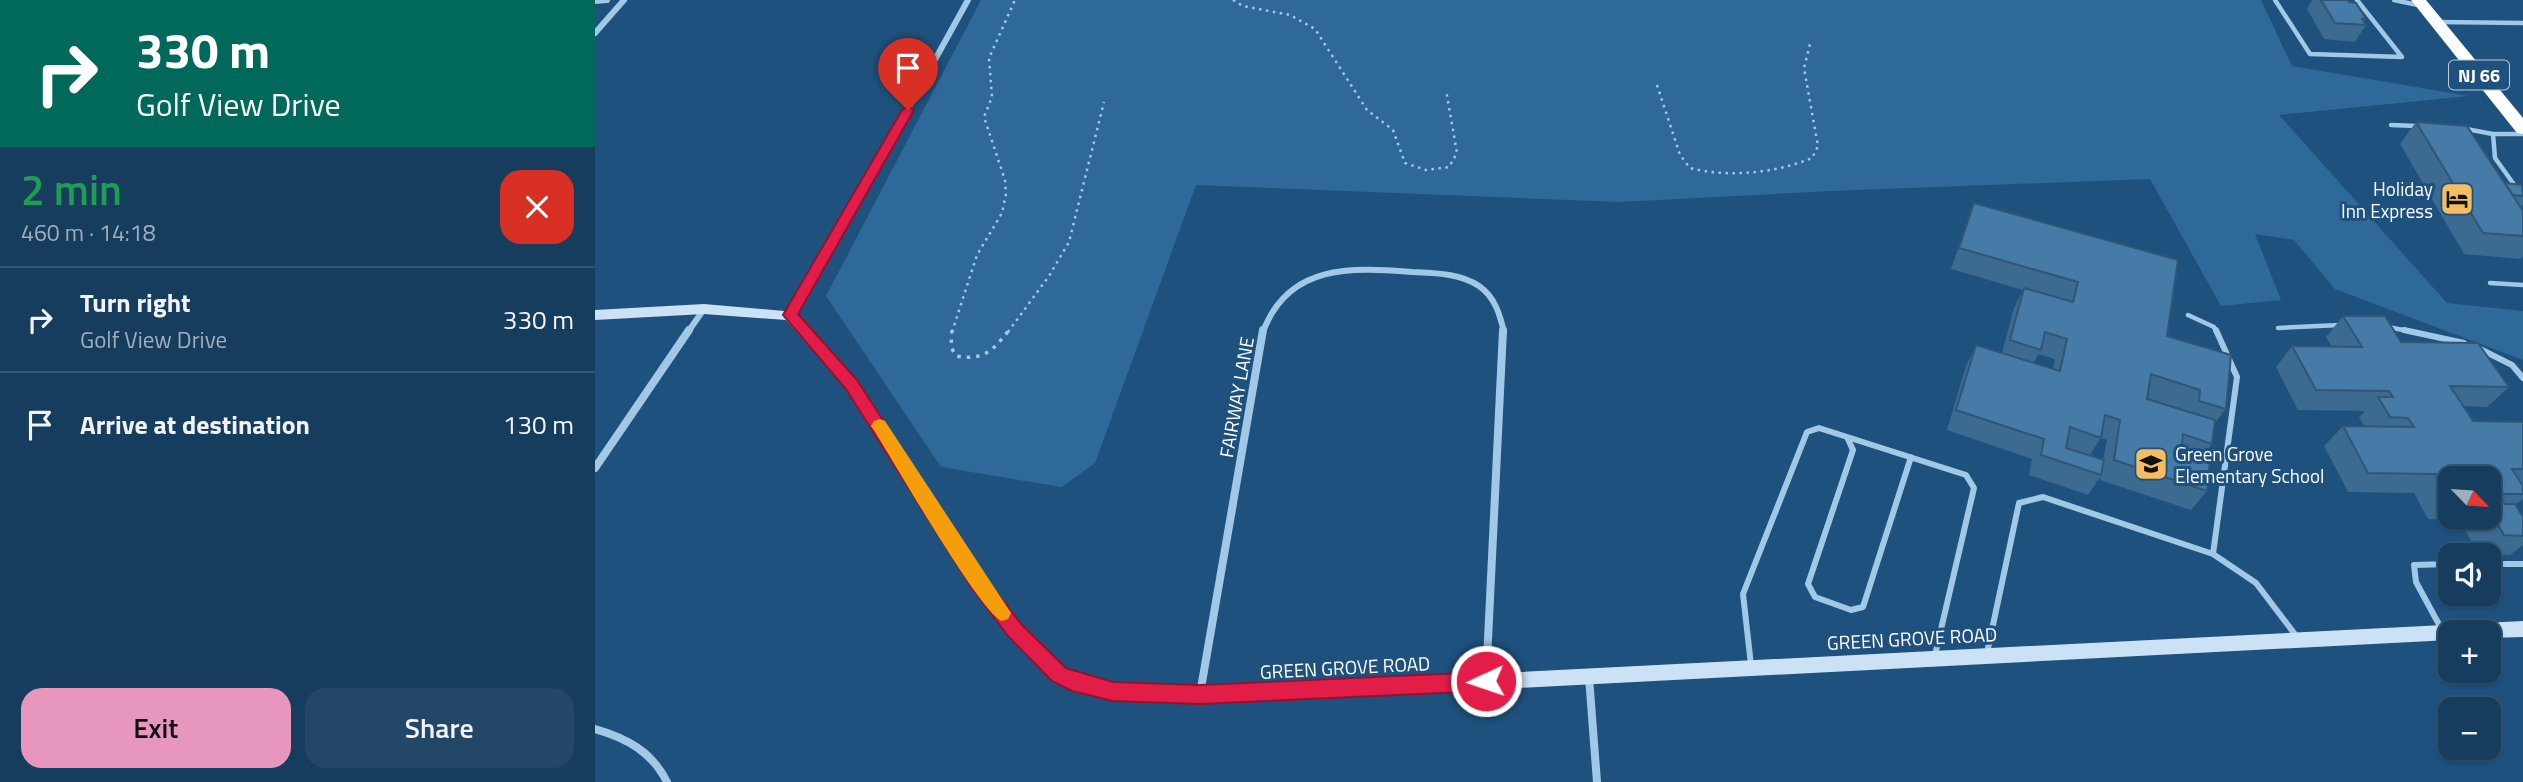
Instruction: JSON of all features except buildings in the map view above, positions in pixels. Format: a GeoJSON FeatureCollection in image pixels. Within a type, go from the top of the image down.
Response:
{"type":"FeatureCollection","features":[{"type":"Feature","properties":{"kind":"highway","name":"NJ 66"},"geometry":{"type":"LineString","coordinates":[[2421,3],[2523,131]]}},
{"type":"Feature","properties":{"kind":"street"},"geometry":{"type":"LineString","coordinates":[[595,1],[607,0]]}},
{"type":"Feature","properties":{"kind":"street"},"geometry":{"type":"LineString","coordinates":[[595,33],[624,0]]}},
{"type":"Feature","properties":{"kind":"street"},"geometry":{"type":"LineString","coordinates":[[595,315],[704,309],[790,315],[820,268],[968,0]]}},
{"type":"Feature","properties":{"kind":"street","name":"FAIRWAY LANE"},"geometry":{"type":"LineString","coordinates":[[1200,694],[1263,330],[1271,312],[1286,294],[1305,281],[1329,272],[1352,268],[1457,275],[1477,285],[1494,299],[1501,316],[1504,333],[1486,681]]}},
{"type":"Feature","properties":{"kind":"street"},"geometry":{"type":"LineString","coordinates":[[595,468],[704,309]]}},
{"type":"Feature","properties":{"kind":"street","name":"GREEN GROVE ROAD"},"geometry":{"type":"LineString","coordinates":[[790,315],[851,384],[978,581],[1015,631],[1059,675],[1087,686],[1113,691],[1200,694],[2438,633]]}},
{"type":"Feature","properties":{"kind":"street","name":"GREEN GROVE ROAD"},"geometry":{"type":"LineString","coordinates":[[2501,630],[2523,629]]}},
{"type":"Feature","properties":{"kind":"street"},"geometry":{"type":"LineString","coordinates":[[1589,676],[1597,782]]}},
{"type":"Feature","properties":{"kind":"street"},"geometry":{"type":"LineString","coordinates":[[595,729],[643,749],[659,765],[667,782]]}},
{"type":"Feature","properties":{"kind":"lane"},"geometry":{"type":"LineString","coordinates":[[2275,0],[2311,54],[2402,57],[2357,0]]}},
{"type":"Feature","properties":{"kind":"lane"},"geometry":{"type":"LineString","coordinates":[[2394,0],[2421,3]]}},
{"type":"Feature","properties":{"kind":"lane"},"geometry":{"type":"LineString","coordinates":[[2436,22],[2523,23]]}},
{"type":"Feature","properties":{"kind":"lane"},"geometry":{"type":"LineString","coordinates":[[2391,125],[2418,126]]}},
{"type":"Feature","properties":{"kind":"lane"},"geometry":{"type":"LineString","coordinates":[[2459,128],[2493,134],[2523,131]]}},
{"type":"Feature","properties":{"kind":"lane"},"geometry":{"type":"LineString","coordinates":[[2493,134],[2495,158],[2523,197]]}},
{"type":"Feature","properties":{"kind":"lane"},"geometry":{"type":"LineString","coordinates":[[2490,283],[2523,285]]}},
{"type":"Feature","properties":{"kind":"lane"},"geometry":{"type":"LineString","coordinates":[[2188,315],[2214,327],[2237,377],[2213,554]]}},
{"type":"Feature","properties":{"kind":"lane"},"geometry":{"type":"LineString","coordinates":[[2376,324],[2473,345],[2512,365],[2523,378]]}},
{"type":"Feature","properties":{"kind":"lane"},"geometry":{"type":"LineString","coordinates":[[2278,328],[2348,325]]}},
{"type":"Feature","properties":{"kind":"lane"},"geometry":{"type":"LineString","coordinates":[[1752,668],[1743,594],[1807,432],[1819,428],[1966,475],[1974,488],[1934,658]]}},
{"type":"Feature","properties":{"kind":"lane"},"geometry":{"type":"LineString","coordinates":[[1847,437],[1853,450],[1808,584],[1815,597],[1851,610],[1863,607],[1911,457]]}},
{"type":"Feature","properties":{"kind":"lane"},"geometry":{"type":"LineString","coordinates":[[1986,655],[2019,503],[2043,497],[2213,554],[2256,583],[2299,640]]}},
{"type":"Feature","properties":{"kind":"lane"},"geometry":{"type":"LineString","coordinates":[[2501,564],[2523,564]]}},
{"type":"Feature","properties":{"kind":"lane"},"geometry":{"type":"LineString","coordinates":[[2438,565],[2414,565],[2416,582],[2443,620]]}},
{"type":"Feature","properties":{"kind":"path"},"geometry":{"type":"LineString","coordinates":[[1016,0],[989,58],[992,97],[983,117],[1005,180],[1006,194],[1002,213],[977,255],[953,329],[951,347],[955,356],[973,359],[996,348],[1063,253],[1081,201],[1104,102]]}},
{"type":"Feature","properties":{"kind":"path"},"geometry":{"type":"LineString","coordinates":[[1233,0],[1243,6],[1290,15],[1315,29],[1367,110],[1393,130],[1405,163],[1426,170],[1449,167],[1457,153],[1446,90]]}},
{"type":"Feature","properties":{"kind":"path"},"geometry":{"type":"LineString","coordinates":[[1657,85],[1680,155],[1690,168],[1711,173],[1788,167],[1812,158],[1818,146],[1804,68],[1810,44]]}},
{"type":"Feature","properties":{"kind":"shaded area"},"geometry":{"type":"Polygon","coordinates":[[[981,0],[2261,0],[2292,66],[2469,96],[2279,115],[2447,303],[2523,311],[2523,360],[2335,289],[2294,240],[2255,234],[2281,300],[2221,306],[2150,179],[1619,202],[1196,185],[1095,463],[1062,487],[941,467],[826,296],[981,0]]]}},
{"type":"Feature","properties":{"kind":"slow traffic"},"geometry":{"type":"LineString","coordinates":[[880,426],[978,581],[1002,613]]}},
{"type":"Feature","properties":{"kind":"place","name":"Holiday Inn Express"},"geometry":{"type":"Point","coordinates":[2457,199]}},
{"type":"Feature","properties":{"kind":"place","name":"Green Grove Elementary School"},"geometry":{"type":"Point","coordinates":[2151,464]}},
{"type":"Feature","properties":{"kind":"route"},"geometry":{"type":"LineString","coordinates":[[908,110],[813,280],[790,315],[851,384],[978,581],[1015,631],[1043,661],[1059,675],[1072,681],[1113,691],[1200,694],[1486,681]]}}]}
